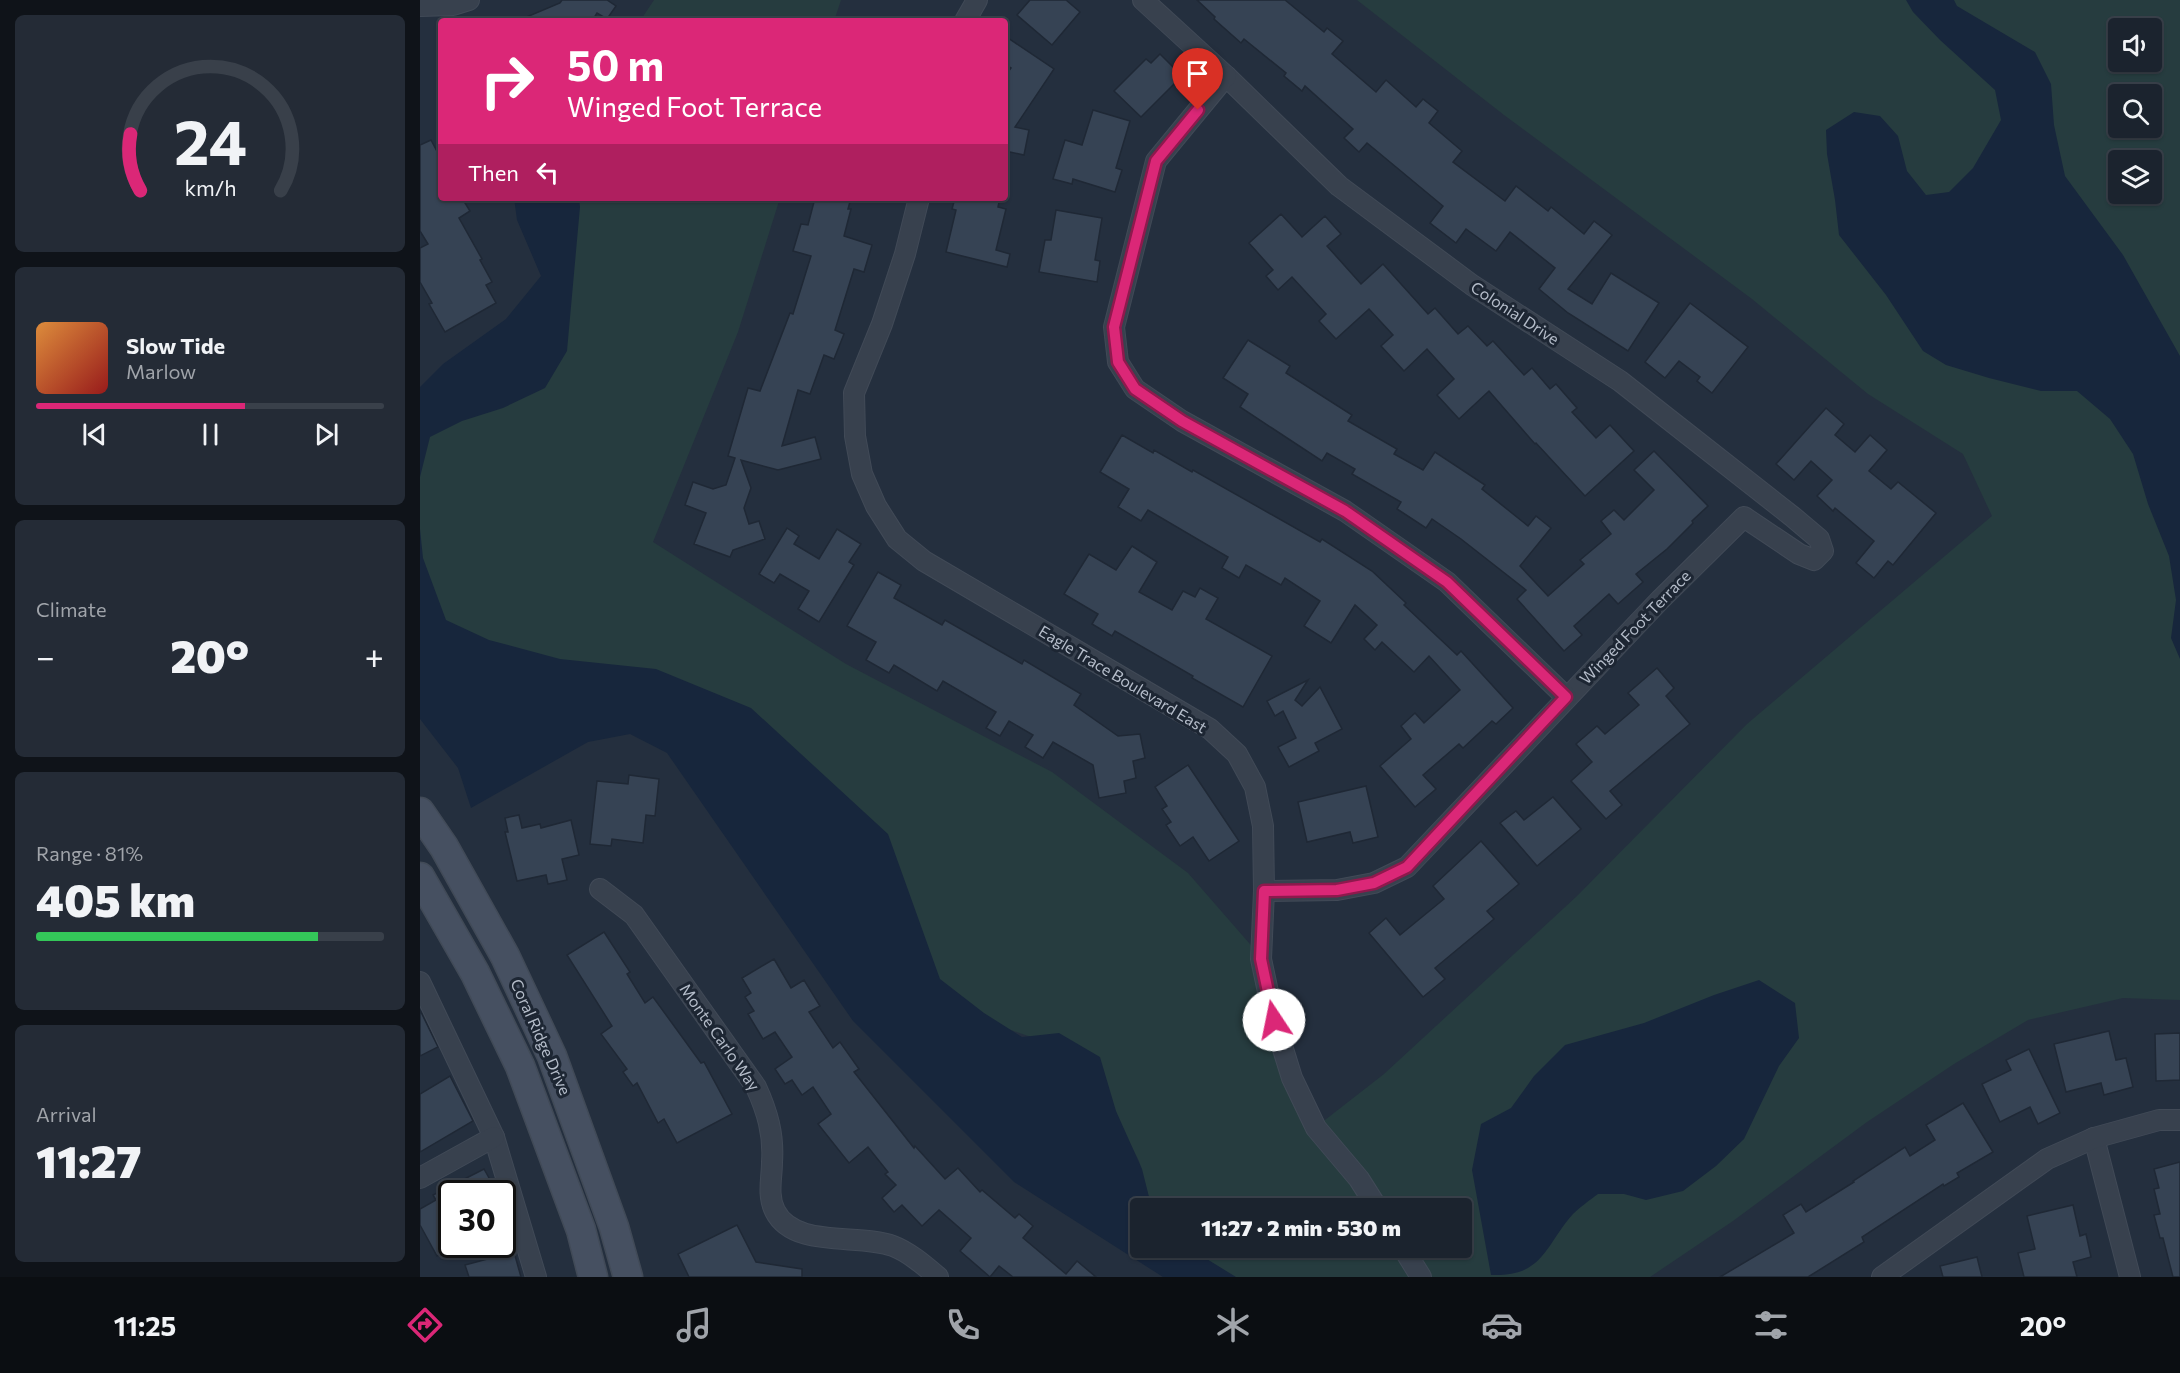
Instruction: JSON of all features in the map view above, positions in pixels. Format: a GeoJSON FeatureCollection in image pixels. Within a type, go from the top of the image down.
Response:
{"type":"FeatureCollection","features":[{"type":"Feature","properties":{"kind":"main road","name":"Coral Ridge Drive"},"geometry":{"type":"LineString","coordinates":[[420,812],[444,847],[505,956],[552,1056],[614,1227],[628,1277]]}},
{"type":"Feature","properties":{"kind":"main road","name":"Coral Ridge Drive"},"geometry":{"type":"LineString","coordinates":[[420,877],[475,974],[520,1066],[581,1230],[593,1277]]}},
{"type":"Feature","properties":{"kind":"street"},"geometry":{"type":"LineString","coordinates":[[420,6],[453,5],[469,0]]}},
{"type":"Feature","properties":{"kind":"street"},"geometry":{"type":"LineString","coordinates":[[967,18],[976,0]]}},
{"type":"Feature","properties":{"kind":"street","name":"Colonial Drive"},"geometry":{"type":"LineString","coordinates":[[1143,0],[1226,76],[1339,186],[1472,285],[1620,381],[1819,539],[1823,551],[1814,560],[1799,554],[1744,517]]}},
{"type":"Feature","properties":{"kind":"street"},"geometry":{"type":"LineString","coordinates":[[1226,76],[1156,161],[1114,327],[1118,362],[1135,389],[1182,421],[1345,511],[1447,582],[1566,697]]}},
{"type":"Feature","properties":{"kind":"street","name":"Eagle Trace Boulevard East"},"geometry":{"type":"LineString","coordinates":[[918,201],[905,254],[882,324],[854,393],[855,436],[862,474],[876,506],[897,539],[924,561],[1210,729],[1237,754],[1255,787],[1263,826],[1264,891],[1261,959],[1274,1020],[1292,1078],[1316,1128],[1359,1179],[1371,1198]]}},
{"type":"Feature","properties":{"kind":"street","name":"Winged Foot Terrace"},"geometry":{"type":"LineString","coordinates":[[1264,891],[1337,890],[1374,883],[1407,867],[1566,697],[1744,517]]}},
{"type":"Feature","properties":{"kind":"street","name":"Monte Carlo Way"},"geometry":{"type":"LineString","coordinates":[[600,889],[634,915],[756,1087],[767,1111],[772,1135],[770,1188],[776,1212],[794,1231],[823,1238],[871,1240],[895,1246],[938,1277]]}},
{"type":"Feature","properties":{"kind":"street"},"geometry":{"type":"LineString","coordinates":[[420,982],[494,1137],[536,1277]]}},
{"type":"Feature","properties":{"kind":"street"},"geometry":{"type":"LineString","coordinates":[[1882,1277],[2047,1159],[2094,1138],[2159,1119],[2180,1120]]}},
{"type":"Feature","properties":{"kind":"street"},"geometry":{"type":"LineString","coordinates":[[420,1178],[494,1137]]}},
{"type":"Feature","properties":{"kind":"street"},"geometry":{"type":"LineString","coordinates":[[2094,1138],[2130,1277]]}},
{"type":"Feature","properties":{"kind":"street"},"geometry":{"type":"LineString","coordinates":[[1409,1258],[1421,1277]]}},
{"type":"Feature","properties":{"kind":"green space"},"geometry":{"type":"Polygon","coordinates":[[[654,0],[841,0],[835,18],[642,18],[654,0]]]}},
{"type":"Feature","properties":{"kind":"green space"},"geometry":{"type":"Polygon","coordinates":[[[1357,0],[2180,0],[2180,1000],[2123,998],[2028,1020],[1954,1064],[1867,1122],[1733,1221],[1650,1277],[1230,1277],[1200,1258],[1472,1258],[1472,1198],[1149,1198],[1139,1161],[1111,1106],[1097,1060],[907,994],[636,678],[420,666],[420,439],[559,276],[569,201],[779,201],[738,332],[653,542],[846,664],[1052,772],[1188,873],[1256,951],[1316,1127],[1384,1074],[1577,896],[1747,724],[1992,516],[1963,454],[1868,394],[1752,299],[1504,115],[1357,0]]]}},
{"type":"Feature","properties":{"kind":"water"},"geometry":{"type":"Polygon","coordinates":[[[1906,0],[1954,0],[1957,6],[2035,52],[2051,84],[2054,125],[2065,176],[2123,255],[2180,356],[2180,659],[2171,638],[2176,600],[2169,556],[2148,504],[2133,454],[2110,419],[2077,391],[2041,391],[1989,378],[1946,365],[1923,351],[1886,295],[1839,235],[1827,154],[1826,130],[1854,112],[1880,116],[1898,136],[1907,171],[1926,195],[1949,192],[1973,168],[2001,120],[1995,90],[1940,40],[1913,12],[1906,0]]]}},
{"type":"Feature","properties":{"kind":"water"},"geometry":{"type":"Polygon","coordinates":[[[514,201],[579,201],[567,351],[545,388],[503,408],[462,421],[430,437],[420,477],[420,387],[443,364],[506,319],[541,276],[517,220],[514,201]]]}},
{"type":"Feature","properties":{"kind":"water"},"geometry":{"type":"Polygon","coordinates":[[[420,529],[423,558],[446,620],[489,640],[560,659],[656,669],[751,708],[888,834],[940,979],[984,1013],[1022,1037],[1059,1033],[1100,1057],[1116,1111],[1142,1169],[1149,1198],[1130,1198],[1130,1256],[1014,1182],[853,1021],[667,753],[630,734],[588,742],[471,808],[458,768],[420,719],[420,529]]]}},
{"type":"Feature","properties":{"kind":"water"},"geometry":{"type":"Polygon","coordinates":[[[1759,980],[1795,1003],[1799,1038],[1779,1066],[1744,1139],[1716,1166],[1683,1191],[1646,1200],[1624,1194],[1598,1194],[1573,1214],[1533,1265],[1522,1271],[1491,1275],[1472,1170],[1481,1124],[1511,1108],[1534,1076],[1565,1045],[1644,1023],[1759,980]]]}},
{"type":"Feature","properties":{"kind":"water"},"geometry":{"type":"Polygon","coordinates":[[[1133,1258],[1205,1258],[1236,1277],[1163,1277],[1133,1258]]]}},
{"type":"Feature","properties":{"kind":"building"},"geometry":{"type":"Polygon","coordinates":[[[562,0],[607,0],[616,6],[608,18],[597,13],[594,18],[524,18],[560,3],[562,0]]]}},
{"type":"Feature","properties":{"kind":"building"},"geometry":{"type":"Polygon","coordinates":[[[1030,0],[1066,0],[1080,12],[1052,45],[1017,15],[1030,0]]]}},
{"type":"Feature","properties":{"kind":"building"},"geometry":{"type":"Polygon","coordinates":[[[1197,0],[1285,0],[1324,32],[1327,28],[1343,41],[1332,54],[1376,92],[1386,80],[1416,107],[1423,99],[1438,111],[1429,123],[1462,151],[1453,162],[1505,201],[1516,186],[1548,211],[1551,207],[1584,234],[1594,221],[1612,235],[1568,289],[1592,304],[1611,273],[1659,303],[1628,351],[1568,313],[1539,289],[1555,268],[1510,232],[1496,251],[1466,229],[1456,243],[1430,223],[1443,206],[1367,143],[1359,152],[1344,138],[1353,129],[1305,86],[1302,91],[1284,76],[1286,73],[1244,39],[1241,43],[1197,0]]]}},
{"type":"Feature","properties":{"kind":"building"},"geometry":{"type":"Polygon","coordinates":[[[1008,38],[1054,69],[1015,127],[1029,130],[1024,155],[1008,152],[1008,72],[1011,68],[1008,66],[1008,38]]]}},
{"type":"Feature","properties":{"kind":"building"},"geometry":{"type":"Polygon","coordinates":[[[1160,54],[1182,76],[1141,117],[1114,91],[1146,59],[1151,63],[1160,54]]]}},
{"type":"Feature","properties":{"kind":"building"},"geometry":{"type":"Polygon","coordinates":[[[1093,110],[1130,121],[1116,168],[1122,170],[1115,192],[1073,179],[1072,184],[1053,179],[1065,140],[1082,145],[1093,110]]]}},
{"type":"Feature","properties":{"kind":"building"},"geometry":{"type":"Polygon","coordinates":[[[431,140],[438,153],[438,201],[464,201],[470,211],[459,218],[482,259],[480,260],[492,282],[486,285],[496,303],[445,332],[420,282],[420,248],[428,244],[420,231],[420,145],[431,140]]]}},
{"type":"Feature","properties":{"kind":"building"},"geometry":{"type":"Polygon","coordinates":[[[814,201],[850,201],[848,209],[851,209],[844,236],[872,245],[864,272],[854,269],[835,330],[844,334],[834,359],[824,355],[810,394],[798,390],[782,446],[815,437],[821,459],[778,470],[741,460],[751,488],[744,508],[749,524],[759,521],[765,539],[733,550],[730,557],[694,544],[706,513],[685,505],[693,482],[713,489],[726,485],[735,458],[728,456],[748,388],[760,391],[790,313],[793,314],[811,256],[793,251],[801,224],[808,225],[814,201]]]}},
{"type":"Feature","properties":{"kind":"building"},"geometry":{"type":"Polygon","coordinates":[[[954,201],[999,201],[998,207],[1006,209],[996,250],[1010,254],[1007,267],[946,252],[956,210],[952,209],[954,201]]]}},
{"type":"Feature","properties":{"kind":"building"},"geometry":{"type":"Polygon","coordinates":[[[1056,210],[1102,218],[1095,260],[1100,261],[1097,282],[1039,272],[1045,240],[1051,240],[1056,210]]]}},
{"type":"Feature","properties":{"kind":"building"},"geometry":{"type":"Polygon","coordinates":[[[1281,214],[1302,237],[1325,216],[1341,234],[1327,246],[1361,284],[1383,264],[1428,314],[1435,308],[1458,334],[1468,326],[1487,346],[1493,341],[1524,375],[1532,368],[1550,389],[1556,384],[1577,408],[1572,412],[1596,438],[1610,425],[1634,451],[1585,496],[1535,444],[1489,391],[1459,419],[1437,395],[1454,379],[1427,349],[1404,371],[1381,346],[1393,335],[1369,309],[1336,339],[1319,321],[1326,314],[1292,277],[1278,290],[1266,276],[1273,270],[1249,243],[1281,214]]]}},
{"type":"Feature","properties":{"kind":"building"},"geometry":{"type":"Polygon","coordinates":[[[1690,303],[1748,347],[1712,393],[1697,381],[1700,377],[1679,361],[1665,378],[1645,362],[1690,303]]]}},
{"type":"Feature","properties":{"kind":"building"},"geometry":{"type":"Polygon","coordinates":[[[1248,340],[1290,366],[1286,373],[1352,415],[1348,421],[1397,449],[1394,454],[1423,470],[1435,452],[1485,485],[1482,489],[1528,526],[1536,516],[1551,528],[1520,566],[1548,596],[1584,564],[1580,560],[1611,534],[1601,521],[1614,510],[1624,520],[1654,490],[1634,470],[1654,451],[1708,506],[1667,549],[1636,574],[1643,582],[1618,604],[1609,594],[1574,626],[1582,635],[1564,651],[1517,599],[1526,590],[1461,539],[1432,519],[1426,528],[1397,509],[1401,502],[1352,474],[1355,469],[1327,453],[1322,461],[1240,407],[1248,394],[1223,378],[1248,340]]]}},
{"type":"Feature","properties":{"kind":"building"},"geometry":{"type":"Polygon","coordinates":[[[1826,408],[1844,424],[1835,435],[1855,452],[1870,435],[1887,450],[1869,471],[1891,489],[1898,482],[1936,513],[1893,565],[1888,561],[1874,578],[1856,563],[1874,541],[1835,508],[1833,511],[1817,496],[1832,480],[1811,461],[1794,480],[1776,464],[1826,408]]]}},
{"type":"Feature","properties":{"kind":"building"},"geometry":{"type":"Polygon","coordinates":[[[1122,435],[1153,453],[1154,450],[1192,472],[1193,470],[1320,542],[1322,539],[1372,571],[1457,655],[1461,651],[1513,708],[1496,724],[1492,721],[1463,748],[1459,744],[1423,775],[1436,789],[1415,807],[1380,766],[1411,739],[1401,726],[1415,713],[1424,723],[1460,690],[1429,656],[1414,672],[1382,642],[1375,650],[1364,639],[1377,625],[1355,605],[1331,643],[1304,626],[1320,601],[1285,578],[1281,585],[1246,565],[1239,578],[1222,568],[1228,557],[1148,510],[1141,521],[1118,507],[1129,489],[1100,472],[1122,435]]]}},
{"type":"Feature","properties":{"kind":"building"},"geometry":{"type":"Polygon","coordinates":[[[787,528],[799,536],[794,544],[819,559],[837,529],[861,544],[849,562],[854,565],[819,622],[798,609],[809,591],[780,574],[774,583],[759,574],[787,528]]]}},
{"type":"Feature","properties":{"kind":"building"},"geometry":{"type":"Polygon","coordinates":[[[1132,546],[1157,562],[1139,592],[1172,610],[1183,591],[1195,597],[1200,588],[1218,598],[1206,619],[1272,656],[1243,707],[1115,631],[1112,636],[1092,624],[1098,614],[1064,594],[1089,554],[1116,570],[1132,546]]]}},
{"type":"Feature","properties":{"kind":"building"},"geometry":{"type":"Polygon","coordinates":[[[878,572],[901,585],[894,598],[942,625],[945,620],[1022,664],[1024,660],[1081,694],[1074,705],[1118,736],[1140,734],[1145,758],[1133,761],[1136,778],[1124,781],[1126,793],[1099,798],[1093,765],[1053,742],[1043,758],[1025,747],[1033,735],[1009,721],[1000,736],[986,728],[996,712],[943,681],[937,691],[894,665],[889,673],[866,660],[876,642],[847,626],[878,572]]]}},
{"type":"Feature","properties":{"kind":"building"},"geometry":{"type":"Polygon","coordinates":[[[1657,668],[1674,688],[1666,696],[1690,724],[1610,791],[1622,805],[1606,819],[1571,781],[1592,762],[1576,744],[1597,726],[1605,734],[1639,705],[1628,693],[1657,668]]]}},
{"type":"Feature","properties":{"kind":"building"},"geometry":{"type":"Polygon","coordinates":[[[1308,680],[1295,700],[1302,706],[1320,687],[1342,729],[1315,743],[1319,751],[1289,767],[1278,747],[1296,738],[1283,711],[1275,716],[1267,701],[1308,680]]]}},
{"type":"Feature","properties":{"kind":"building"},"geometry":{"type":"Polygon","coordinates":[[[1188,765],[1239,841],[1209,861],[1193,837],[1180,846],[1166,825],[1171,822],[1162,809],[1167,806],[1155,787],[1188,765]]]}},
{"type":"Feature","properties":{"kind":"building"},"geometry":{"type":"Polygon","coordinates":[[[629,775],[659,779],[655,816],[646,815],[643,843],[612,839],[611,846],[590,844],[597,781],[628,784],[629,775]]]}},
{"type":"Feature","properties":{"kind":"building"},"geometry":{"type":"Polygon","coordinates":[[[1366,786],[1378,837],[1353,843],[1350,832],[1307,842],[1298,802],[1366,786]]]}},
{"type":"Feature","properties":{"kind":"building"},"geometry":{"type":"Polygon","coordinates":[[[1553,797],[1581,829],[1537,866],[1500,823],[1516,811],[1524,820],[1553,797]]]}},
{"type":"Feature","properties":{"kind":"building"},"geometry":{"type":"Polygon","coordinates":[[[519,815],[522,828],[540,824],[541,828],[571,820],[579,855],[562,859],[567,880],[548,884],[546,875],[517,881],[505,832],[508,832],[505,818],[519,815]]]}},
{"type":"Feature","properties":{"kind":"building"},"geometry":{"type":"Polygon","coordinates":[[[1481,841],[1519,884],[1487,911],[1494,919],[1435,968],[1445,979],[1423,997],[1369,933],[1386,918],[1400,935],[1444,899],[1433,886],[1481,841]]]}},
{"type":"Feature","properties":{"kind":"building"},"geometry":{"type":"Polygon","coordinates":[[[604,932],[630,972],[627,974],[645,1003],[653,997],[701,1063],[704,1062],[732,1114],[677,1143],[664,1119],[658,1123],[637,1083],[633,1086],[623,1072],[627,1069],[601,1034],[612,1026],[567,955],[604,932]]]}},
{"type":"Feature","properties":{"kind":"building"},"geometry":{"type":"Polygon","coordinates":[[[774,959],[791,988],[804,980],[820,1006],[809,1012],[833,1048],[840,1042],[859,1069],[854,1072],[914,1148],[915,1146],[945,1179],[958,1168],[980,1192],[982,1190],[1015,1218],[1019,1214],[1033,1226],[1023,1238],[1066,1274],[1077,1261],[1096,1277],[1013,1277],[999,1266],[990,1277],[960,1251],[971,1238],[939,1210],[922,1226],[902,1205],[894,1212],[882,1198],[896,1185],[885,1174],[888,1172],[868,1147],[849,1163],[818,1124],[831,1114],[813,1087],[802,1095],[792,1080],[785,1084],[775,1069],[792,1057],[775,1032],[763,1039],[748,1014],[754,1011],[745,997],[751,993],[742,978],[774,959]]]}},
{"type":"Feature","properties":{"kind":"building"},"geometry":{"type":"Polygon","coordinates":[[[420,1010],[438,1047],[420,1056],[420,1010]]]}},
{"type":"Feature","properties":{"kind":"building"},"geometry":{"type":"Polygon","coordinates":[[[2109,1031],[2116,1060],[2126,1058],[2133,1087],[2104,1095],[2101,1083],[2066,1092],[2054,1044],[2109,1031]]]}},
{"type":"Feature","properties":{"kind":"building"},"geometry":{"type":"Polygon","coordinates":[[[2180,1033],[2180,1080],[2156,1081],[2155,1034],[2180,1033]]]}},
{"type":"Feature","properties":{"kind":"building"},"geometry":{"type":"Polygon","coordinates":[[[2029,1049],[2060,1113],[2038,1124],[2030,1107],[2000,1122],[1982,1084],[2011,1070],[2006,1060],[2029,1049]]]}},
{"type":"Feature","properties":{"kind":"building"},"geometry":{"type":"Polygon","coordinates":[[[450,1076],[473,1121],[420,1152],[420,1094],[450,1076]]]}},
{"type":"Feature","properties":{"kind":"building"},"geometry":{"type":"Polygon","coordinates":[[[1963,1103],[1993,1152],[1957,1173],[1959,1177],[1944,1186],[1943,1184],[1862,1237],[1864,1242],[1808,1277],[1720,1277],[1794,1233],[1783,1215],[1801,1204],[1806,1212],[1905,1147],[1910,1156],[1935,1140],[1926,1125],[1963,1103]]]}},
{"type":"Feature","properties":{"kind":"building"},"geometry":{"type":"Polygon","coordinates":[[[2180,1162],[2180,1277],[2173,1277],[2163,1238],[2160,1238],[2154,1215],[2160,1214],[2154,1189],[2159,1188],[2154,1169],[2180,1162]]]}},
{"type":"Feature","properties":{"kind":"building"},"geometry":{"type":"Polygon","coordinates":[[[484,1169],[490,1180],[462,1180],[484,1169]]]}},
{"type":"Feature","properties":{"kind":"building"},"geometry":{"type":"Polygon","coordinates":[[[438,1192],[437,1256],[420,1225],[420,1209],[436,1200],[433,1195],[438,1192]]]}},
{"type":"Feature","properties":{"kind":"building"},"geometry":{"type":"Polygon","coordinates":[[[2073,1205],[2080,1236],[2086,1234],[2091,1257],[2073,1262],[2077,1277],[2024,1277],[2018,1253],[2035,1249],[2027,1216],[2073,1205]]]}},
{"type":"Feature","properties":{"kind":"building"},"geometry":{"type":"Polygon","coordinates":[[[737,1225],[756,1262],[802,1269],[802,1277],[689,1277],[678,1254],[737,1225]]]}},
{"type":"Feature","properties":{"kind":"building"},"geometry":{"type":"Polygon","coordinates":[[[1977,1257],[1982,1277],[1943,1277],[1940,1266],[1977,1257]]]}},
{"type":"Feature","properties":{"kind":"building"},"geometry":{"type":"Polygon","coordinates":[[[491,1258],[516,1258],[521,1277],[469,1277],[465,1265],[491,1258]]]}},
{"type":"Feature","properties":{"kind":"route"},"geometry":{"type":"LineString","coordinates":[[1198,110],[1156,161],[1114,327],[1118,362],[1135,389],[1182,421],[1345,511],[1447,582],[1566,697],[1407,867],[1374,883],[1337,890],[1264,891],[1261,959],[1274,1020]]}}]}
